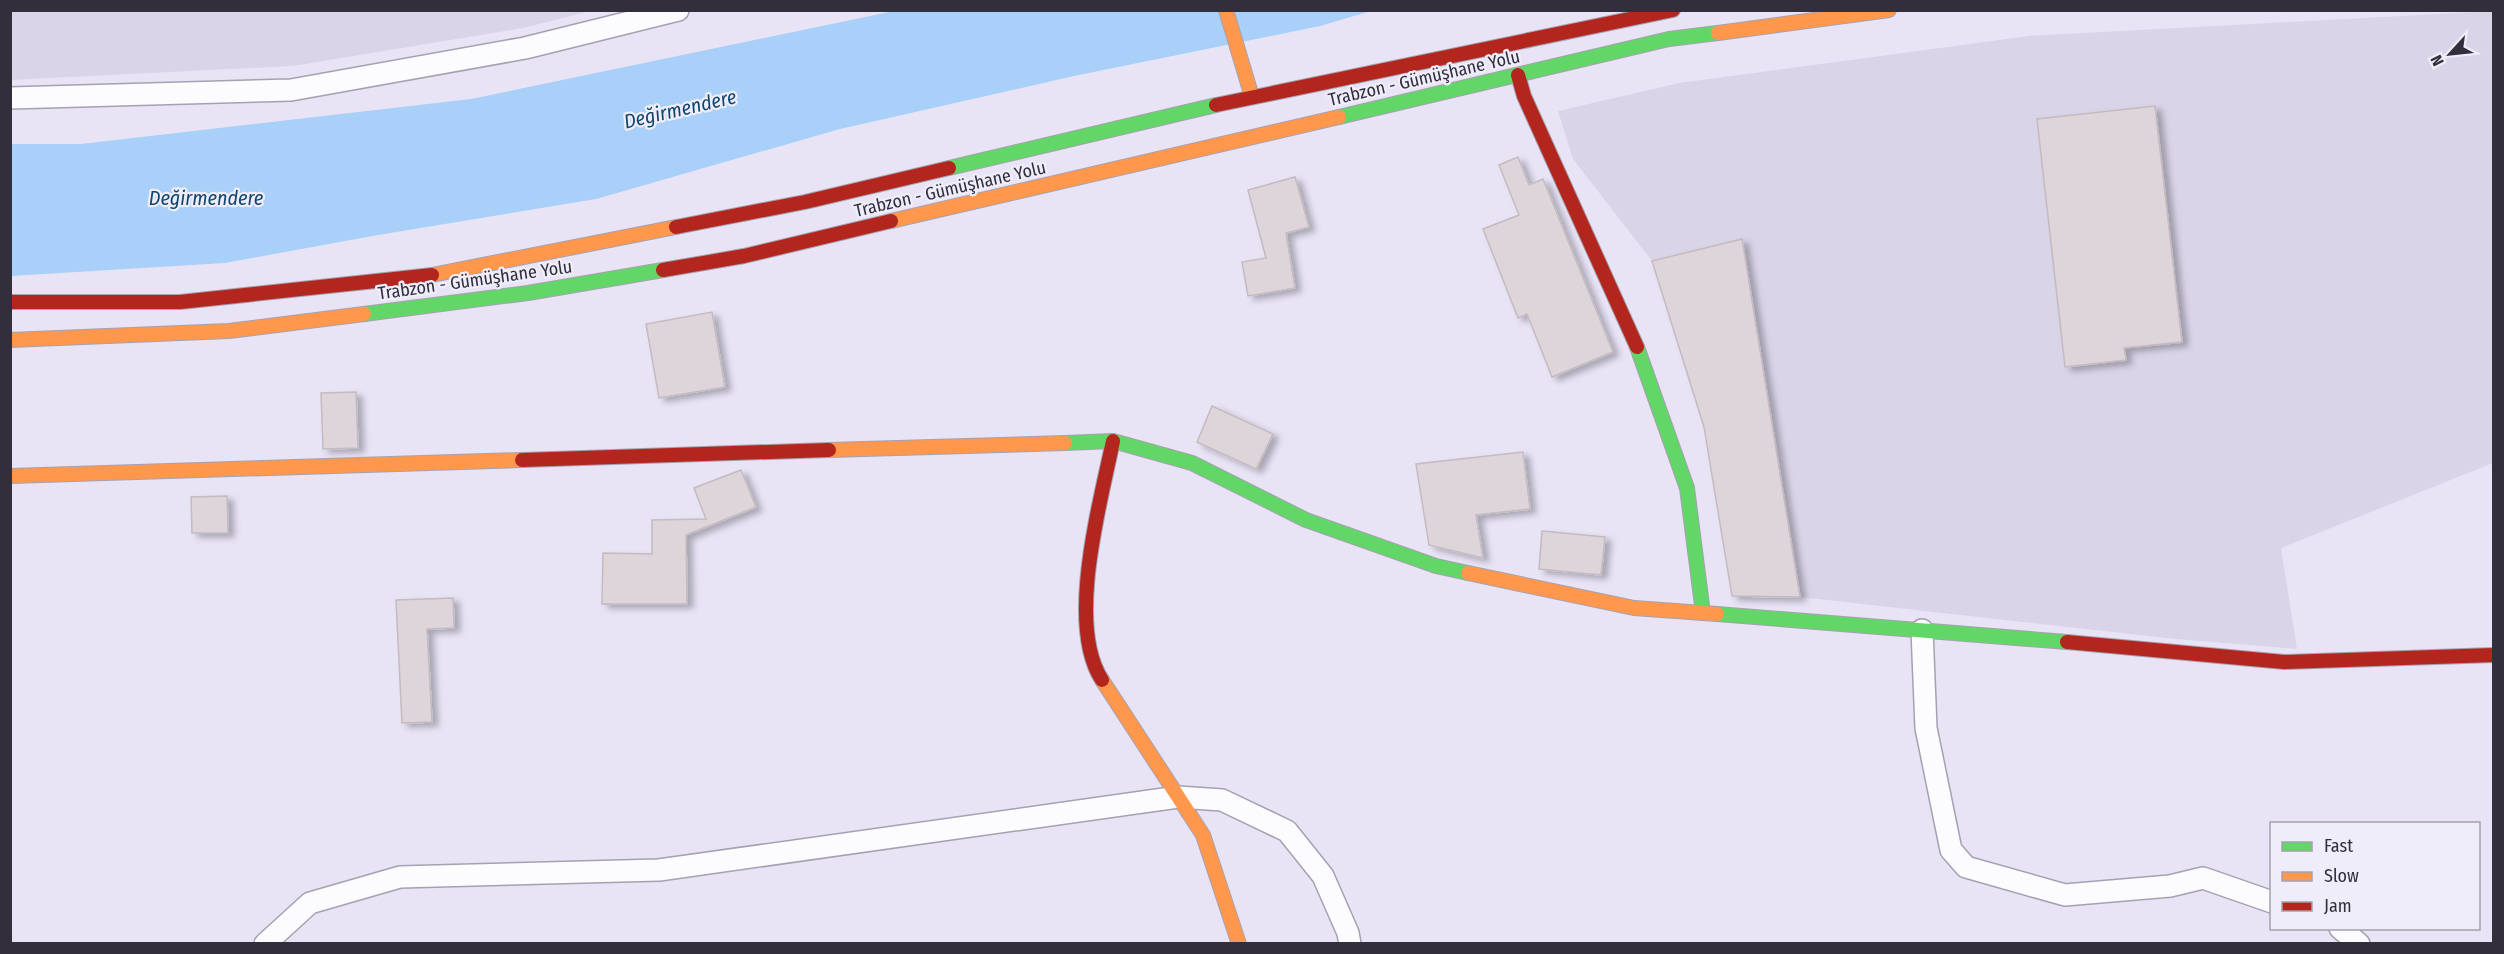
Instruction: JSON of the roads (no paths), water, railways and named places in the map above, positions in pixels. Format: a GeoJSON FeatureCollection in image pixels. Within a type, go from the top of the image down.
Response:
{"type":"FeatureCollection","features":[{"type":"Feature","properties":{"kind":"main road"},"geometry":{"type":"LineString","coordinates":[[1226,10],[1252,97]]}},
{"type":"Feature","properties":{"kind":"main road","name":"Trabzon - Gümüşhane Yolu"},"geometry":{"type":"LineString","coordinates":[[10,302],[180,302],[423,277],[805,202],[1252,97],[1672,10]]}},
{"type":"Feature","properties":{"kind":"main road","name":"Trabzon - Gümüşhane Yolu"},"geometry":{"type":"LineString","coordinates":[[10,340],[229,331],[528,293],[733,258],[1669,39],[1889,10]]}},
{"type":"Feature","properties":{"kind":"main road"},"geometry":{"type":"LineString","coordinates":[[1518,75],[1524,96],[1629,324],[1687,488],[1703,614]]}},
{"type":"Feature","properties":{"kind":"main road"},"geometry":{"type":"LineString","coordinates":[[1113,441],[1096,525],[1084,612],[1093,667],[1203,835],[1239,944]]}},
{"type":"Feature","properties":{"kind":"main road"},"geometry":{"type":"LineString","coordinates":[[10,477],[1113,441],[1192,463],[1306,520],[1436,566],[1634,608],[1923,630],[2284,662],[2493,655]]}},
{"type":"Feature","properties":{"kind":"street"},"geometry":{"type":"LineString","coordinates":[[10,98],[291,90],[525,48],[678,10]]}},
{"type":"Feature","properties":{"kind":"street"},"geometry":{"type":"LineString","coordinates":[[1923,630],[1926,728],[1951,850],[1966,867],[2065,895],[2170,886],[2203,878],[2270,902]]}},
{"type":"Feature","properties":{"kind":"street"},"geometry":{"type":"LineString","coordinates":[[266,944],[310,903],[400,878],[659,870],[1178,797],[1222,800],[1287,831],[1323,876],[1348,933],[1350,944]]}},
{"type":"Feature","properties":{"kind":"street"},"geometry":{"type":"LineString","coordinates":[[2342,930],[2359,944]]}},
{"type":"Feature","properties":{"kind":"water","name":"Değirmendere"},"geometry":{"type":"Polygon","coordinates":[[[894,11],[1371,11],[1320,26],[1074,76],[840,129],[596,199],[225,263],[11,276],[10,144],[81,144],[471,99],[894,11]]]}}]}
